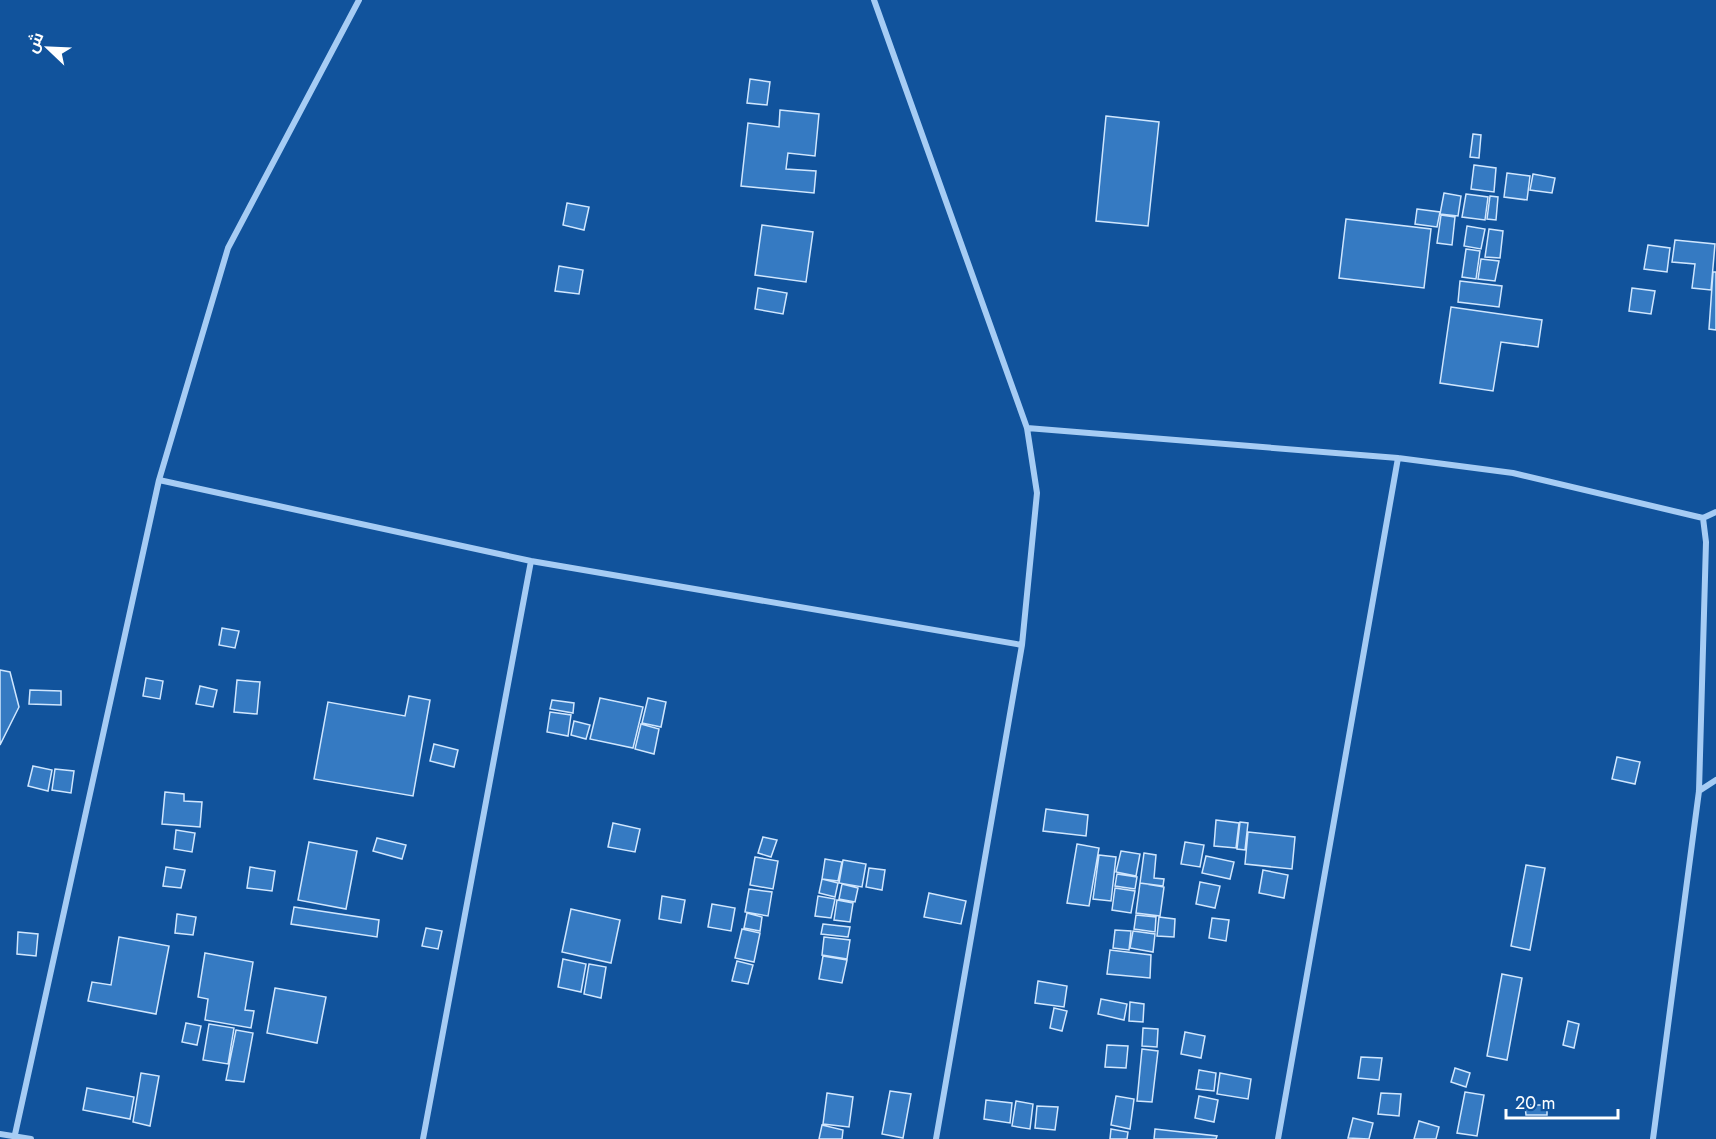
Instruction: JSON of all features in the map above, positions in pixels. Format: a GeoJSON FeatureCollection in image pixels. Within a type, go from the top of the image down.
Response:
{"type":"FeatureCollection","features":[{"type":"Feature","properties":{"kind":"street"},"geometry":{"type":"LineString","coordinates":[[14,1138],[159,480],[228,248],[359,0]]}},
{"type":"Feature","properties":{"kind":"street"},"geometry":{"type":"LineString","coordinates":[[874,0],[1027,428],[1037,493],[1022,645],[936,1139]]}},
{"type":"Feature","properties":{"kind":"street"},"geometry":{"type":"LineString","coordinates":[[1027,428],[1398,458],[1513,473],[1703,518],[1716,512]]}},
{"type":"Feature","properties":{"kind":"street"},"geometry":{"type":"LineString","coordinates":[[1278,1139],[1398,458]]}},
{"type":"Feature","properties":{"kind":"street"},"geometry":{"type":"LineString","coordinates":[[159,480],[531,561],[1022,645]]}},
{"type":"Feature","properties":{"kind":"street"},"geometry":{"type":"LineString","coordinates":[[1653,1139],[1699,791],[1706,542],[1703,518]]}},
{"type":"Feature","properties":{"kind":"street"},"geometry":{"type":"LineString","coordinates":[[423,1139],[531,561]]}},
{"type":"Feature","properties":{"kind":"street"},"geometry":{"type":"LineString","coordinates":[[1699,791],[1716,780]]}},
{"type":"Feature","properties":{"kind":"street"},"geometry":{"type":"LineString","coordinates":[[0,1134],[31,1139]]}},
{"type":"Feature","properties":{"kind":"building"},"geometry":{"type":"Polygon","coordinates":[[[750,79],[770,82],[767,105],[747,103],[750,79]]]}},
{"type":"Feature","properties":{"kind":"building"},"geometry":{"type":"Polygon","coordinates":[[[780,110],[819,114],[815,156],[788,153],[786,169],[816,171],[814,193],[741,186],[748,123],[779,127],[780,110]]]}},
{"type":"Feature","properties":{"kind":"building"},"geometry":{"type":"Polygon","coordinates":[[[1106,116],[1159,122],[1148,226],[1096,221],[1106,116]]]}},
{"type":"Feature","properties":{"kind":"building"},"geometry":{"type":"Polygon","coordinates":[[[1473,134],[1481,135],[1479,158],[1470,157],[1473,134]]]}},
{"type":"Feature","properties":{"kind":"building"},"geometry":{"type":"Polygon","coordinates":[[[1474,165],[1496,168],[1494,192],[1471,189],[1474,165]]]}},
{"type":"Feature","properties":{"kind":"building"},"geometry":{"type":"Polygon","coordinates":[[[1507,173],[1530,176],[1527,200],[1504,197],[1507,173]]]}},
{"type":"Feature","properties":{"kind":"building"},"geometry":{"type":"Polygon","coordinates":[[[1533,174],[1555,178],[1552,193],[1530,190],[1533,174]]]}},
{"type":"Feature","properties":{"kind":"building"},"geometry":{"type":"Polygon","coordinates":[[[1444,193],[1461,196],[1458,216],[1440,214],[1444,193]]]}},
{"type":"Feature","properties":{"kind":"building"},"geometry":{"type":"Polygon","coordinates":[[[1466,194],[1488,197],[1485,220],[1462,217],[1466,194]]]}},
{"type":"Feature","properties":{"kind":"building"},"geometry":{"type":"Polygon","coordinates":[[[1490,196],[1498,197],[1496,220],[1487,219],[1490,196]]]}},
{"type":"Feature","properties":{"kind":"building"},"geometry":{"type":"Polygon","coordinates":[[[567,203],[589,207],[584,230],[563,225],[567,203]]]}},
{"type":"Feature","properties":{"kind":"building"},"geometry":{"type":"Polygon","coordinates":[[[1417,209],[1440,212],[1437,227],[1415,224],[1417,209]]]}},
{"type":"Feature","properties":{"kind":"building"},"geometry":{"type":"Polygon","coordinates":[[[1441,215],[1455,217],[1452,245],[1437,243],[1441,215]]]}},
{"type":"Feature","properties":{"kind":"building"},"geometry":{"type":"Polygon","coordinates":[[[1346,219],[1431,229],[1424,288],[1339,278],[1346,219]]]}},
{"type":"Feature","properties":{"kind":"building"},"geometry":{"type":"Polygon","coordinates":[[[762,225],[813,232],[806,282],[755,275],[762,225]]]}},
{"type":"Feature","properties":{"kind":"building"},"geometry":{"type":"Polygon","coordinates":[[[1467,226],[1485,229],[1481,249],[1464,246],[1467,226]]]}},
{"type":"Feature","properties":{"kind":"building"},"geometry":{"type":"Polygon","coordinates":[[[1489,229],[1503,231],[1500,258],[1485,257],[1489,229]]]}},
{"type":"Feature","properties":{"kind":"building"},"geometry":{"type":"Polygon","coordinates":[[[1675,240],[1715,244],[1711,290],[1692,288],[1695,264],[1672,262],[1675,240]]]}},
{"type":"Feature","properties":{"kind":"building"},"geometry":{"type":"Polygon","coordinates":[[[1648,245],[1670,248],[1667,272],[1644,269],[1648,245]]]}},
{"type":"Feature","properties":{"kind":"building"},"geometry":{"type":"Polygon","coordinates":[[[1466,249],[1480,251],[1476,279],[1462,277],[1466,249]]]}},
{"type":"Feature","properties":{"kind":"building"},"geometry":{"type":"Polygon","coordinates":[[[1481,259],[1499,261],[1495,281],[1478,279],[1481,259]]]}},
{"type":"Feature","properties":{"kind":"building"},"geometry":{"type":"Polygon","coordinates":[[[559,266],[583,270],[579,294],[555,291],[559,266]]]}},
{"type":"Feature","properties":{"kind":"building"},"geometry":{"type":"Polygon","coordinates":[[[1713,272],[1716,272],[1716,330],[1709,329],[1713,272]]]}},
{"type":"Feature","properties":{"kind":"building"},"geometry":{"type":"Polygon","coordinates":[[[1460,281],[1502,286],[1499,307],[1458,302],[1460,281]]]}},
{"type":"Feature","properties":{"kind":"building"},"geometry":{"type":"Polygon","coordinates":[[[758,288],[787,293],[783,314],[755,309],[758,288]]]}},
{"type":"Feature","properties":{"kind":"building"},"geometry":{"type":"Polygon","coordinates":[[[1632,288],[1655,291],[1651,314],[1629,311],[1632,288]]]}},
{"type":"Feature","properties":{"kind":"building"},"geometry":{"type":"Polygon","coordinates":[[[1451,307],[1542,320],[1538,347],[1501,342],[1493,391],[1440,383],[1451,307]]]}},
{"type":"Feature","properties":{"kind":"building"},"geometry":{"type":"Polygon","coordinates":[[[222,628],[239,631],[235,648],[219,645],[222,628]]]}},
{"type":"Feature","properties":{"kind":"building"},"geometry":{"type":"Polygon","coordinates":[[[0,670],[10,672],[19,707],[0,745],[0,670]]]}},
{"type":"Feature","properties":{"kind":"building"},"geometry":{"type":"Polygon","coordinates":[[[146,678],[163,681],[160,699],[143,696],[146,678]]]}},
{"type":"Feature","properties":{"kind":"building"},"geometry":{"type":"Polygon","coordinates":[[[237,680],[260,682],[257,714],[234,712],[237,680]]]}},
{"type":"Feature","properties":{"kind":"building"},"geometry":{"type":"Polygon","coordinates":[[[200,686],[217,690],[213,707],[196,704],[200,686]]]}},
{"type":"Feature","properties":{"kind":"building"},"geometry":{"type":"Polygon","coordinates":[[[30,690],[61,691],[61,705],[29,704],[30,690]]]}},
{"type":"Feature","properties":{"kind":"building"},"geometry":{"type":"Polygon","coordinates":[[[409,696],[430,700],[413,796],[314,779],[328,702],[405,716],[409,696]]]}},
{"type":"Feature","properties":{"kind":"building"},"geometry":{"type":"Polygon","coordinates":[[[600,698],[643,707],[633,748],[590,739],[600,698]]]}},
{"type":"Feature","properties":{"kind":"building"},"geometry":{"type":"Polygon","coordinates":[[[648,698],[666,702],[661,727],[642,723],[648,698]]]}},
{"type":"Feature","properties":{"kind":"building"},"geometry":{"type":"Polygon","coordinates":[[[552,700],[574,703],[573,713],[550,709],[552,700]]]}},
{"type":"Feature","properties":{"kind":"building"},"geometry":{"type":"Polygon","coordinates":[[[550,712],[571,715],[568,736],[547,732],[550,712]]]}},
{"type":"Feature","properties":{"kind":"building"},"geometry":{"type":"Polygon","coordinates":[[[574,721],[590,725],[586,739],[571,735],[574,721]]]}},
{"type":"Feature","properties":{"kind":"building"},"geometry":{"type":"Polygon","coordinates":[[[641,724],[659,729],[654,754],[635,749],[641,724]]]}},
{"type":"Feature","properties":{"kind":"building"},"geometry":{"type":"Polygon","coordinates":[[[434,744],[458,750],[454,767],[430,761],[434,744]]]}},
{"type":"Feature","properties":{"kind":"building"},"geometry":{"type":"Polygon","coordinates":[[[1617,757],[1640,762],[1635,784],[1612,779],[1617,757]]]}},
{"type":"Feature","properties":{"kind":"building"},"geometry":{"type":"Polygon","coordinates":[[[33,766],[52,770],[48,791],[28,786],[33,766]]]}},
{"type":"Feature","properties":{"kind":"building"},"geometry":{"type":"Polygon","coordinates":[[[55,769],[74,771],[71,793],[52,790],[55,769]]]}},
{"type":"Feature","properties":{"kind":"building"},"geometry":{"type":"Polygon","coordinates":[[[165,792],[184,794],[184,801],[202,802],[200,827],[162,824],[165,792]]]}},
{"type":"Feature","properties":{"kind":"building"},"geometry":{"type":"Polygon","coordinates":[[[1046,809],[1088,815],[1086,836],[1043,831],[1046,809]]]}},
{"type":"Feature","properties":{"kind":"building"},"geometry":{"type":"Polygon","coordinates":[[[1216,820],[1239,823],[1236,848],[1214,846],[1216,820]]]}},
{"type":"Feature","properties":{"kind":"building"},"geometry":{"type":"Polygon","coordinates":[[[1240,822],[1248,823],[1245,850],[1237,849],[1240,822]]]}},
{"type":"Feature","properties":{"kind":"building"},"geometry":{"type":"Polygon","coordinates":[[[613,823],[640,829],[635,852],[608,847],[613,823]]]}},
{"type":"Feature","properties":{"kind":"building"},"geometry":{"type":"Polygon","coordinates":[[[176,830],[195,833],[192,852],[174,849],[176,830]]]}},
{"type":"Feature","properties":{"kind":"building"},"geometry":{"type":"Polygon","coordinates":[[[1248,832],[1295,837],[1292,869],[1245,864],[1248,832]]]}},
{"type":"Feature","properties":{"kind":"building"},"geometry":{"type":"Polygon","coordinates":[[[763,837],[777,840],[771,857],[758,853],[763,837]]]}},
{"type":"Feature","properties":{"kind":"building"},"geometry":{"type":"Polygon","coordinates":[[[377,838],[406,845],[402,859],[373,851],[377,838]]]}},
{"type":"Feature","properties":{"kind":"building"},"geometry":{"type":"Polygon","coordinates":[[[309,842],[357,851],[346,909],[298,900],[309,842]]]}},
{"type":"Feature","properties":{"kind":"building"},"geometry":{"type":"Polygon","coordinates":[[[1185,842],[1204,845],[1200,867],[1181,864],[1185,842]]]}},
{"type":"Feature","properties":{"kind":"building"},"geometry":{"type":"Polygon","coordinates":[[[1077,844],[1099,848],[1089,906],[1067,903],[1077,844]]]}},
{"type":"Feature","properties":{"kind":"building"},"geometry":{"type":"Polygon","coordinates":[[[1121,851],[1140,854],[1136,876],[1116,872],[1121,851]]]}},
{"type":"Feature","properties":{"kind":"building"},"geometry":{"type":"Polygon","coordinates":[[[1144,853],[1156,855],[1154,878],[1164,879],[1163,886],[1140,883],[1144,853]]]}},
{"type":"Feature","properties":{"kind":"building"},"geometry":{"type":"Polygon","coordinates":[[[1099,855],[1116,857],[1111,901],[1093,899],[1099,855]]]}},
{"type":"Feature","properties":{"kind":"building"},"geometry":{"type":"Polygon","coordinates":[[[1206,856],[1234,862],[1230,879],[1202,873],[1206,856]]]}},
{"type":"Feature","properties":{"kind":"building"},"geometry":{"type":"Polygon","coordinates":[[[755,857],[778,861],[773,889],[750,885],[755,857]]]}},
{"type":"Feature","properties":{"kind":"building"},"geometry":{"type":"Polygon","coordinates":[[[825,859],[842,862],[838,881],[822,879],[825,859]]]}},
{"type":"Feature","properties":{"kind":"building"},"geometry":{"type":"Polygon","coordinates":[[[843,860],[866,864],[862,887],[839,883],[843,860]]]}},
{"type":"Feature","properties":{"kind":"building"},"geometry":{"type":"Polygon","coordinates":[[[1526,865],[1545,868],[1530,950],[1511,946],[1526,865]]]}},
{"type":"Feature","properties":{"kind":"building"},"geometry":{"type":"Polygon","coordinates":[[[166,867],[185,870],[181,888],[163,886],[166,867]]]}},
{"type":"Feature","properties":{"kind":"building"},"geometry":{"type":"Polygon","coordinates":[[[250,867],[275,871],[272,891],[247,888],[250,867]]]}},
{"type":"Feature","properties":{"kind":"building"},"geometry":{"type":"Polygon","coordinates":[[[869,868],[885,870],[882,890],[866,887],[869,868]]]}},
{"type":"Feature","properties":{"kind":"building"},"geometry":{"type":"Polygon","coordinates":[[[1263,870],[1288,875],[1284,898],[1259,893],[1263,870]]]}},
{"type":"Feature","properties":{"kind":"building"},"geometry":{"type":"Polygon","coordinates":[[[1117,874],[1137,877],[1135,889],[1115,886],[1117,874]]]}},
{"type":"Feature","properties":{"kind":"building"},"geometry":{"type":"Polygon","coordinates":[[[822,879],[838,883],[835,897],[819,893],[822,879]]]}},
{"type":"Feature","properties":{"kind":"building"},"geometry":{"type":"Polygon","coordinates":[[[1200,882],[1220,886],[1215,908],[1196,904],[1200,882]]]}},
{"type":"Feature","properties":{"kind":"building"},"geometry":{"type":"Polygon","coordinates":[[[1140,883],[1164,887],[1160,916],[1136,913],[1140,883]]]}},
{"type":"Feature","properties":{"kind":"building"},"geometry":{"type":"Polygon","coordinates":[[[842,884],[858,888],[855,902],[839,899],[842,884]]]}},
{"type":"Feature","properties":{"kind":"building"},"geometry":{"type":"Polygon","coordinates":[[[1115,888],[1135,891],[1131,913],[1112,910],[1115,888]]]}},
{"type":"Feature","properties":{"kind":"building"},"geometry":{"type":"Polygon","coordinates":[[[749,889],[772,892],[768,916],[745,912],[749,889]]]}},
{"type":"Feature","properties":{"kind":"building"},"geometry":{"type":"Polygon","coordinates":[[[929,893],[966,901],[961,924],[924,917],[929,893]]]}},
{"type":"Feature","properties":{"kind":"building"},"geometry":{"type":"Polygon","coordinates":[[[662,896],[685,900],[681,923],[659,919],[662,896]]]}},
{"type":"Feature","properties":{"kind":"building"},"geometry":{"type":"Polygon","coordinates":[[[818,896],[835,899],[831,918],[815,916],[818,896]]]}},
{"type":"Feature","properties":{"kind":"building"},"geometry":{"type":"Polygon","coordinates":[[[837,900],[853,903],[850,922],[834,920],[837,900]]]}},
{"type":"Feature","properties":{"kind":"building"},"geometry":{"type":"Polygon","coordinates":[[[712,904],[735,908],[731,931],[708,927],[712,904]]]}},
{"type":"Feature","properties":{"kind":"building"},"geometry":{"type":"Polygon","coordinates":[[[294,907],[379,920],[377,937],[291,924],[294,907]]]}},
{"type":"Feature","properties":{"kind":"building"},"geometry":{"type":"Polygon","coordinates":[[[571,909],[620,920],[611,963],[562,952],[571,909]]]}},
{"type":"Feature","properties":{"kind":"building"},"geometry":{"type":"Polygon","coordinates":[[[747,913],[762,917],[760,931],[744,928],[747,913]]]}},
{"type":"Feature","properties":{"kind":"building"},"geometry":{"type":"Polygon","coordinates":[[[177,914],[196,917],[193,935],[175,933],[177,914]]]}},
{"type":"Feature","properties":{"kind":"building"},"geometry":{"type":"Polygon","coordinates":[[[1136,915],[1156,917],[1155,932],[1134,929],[1136,915]]]}},
{"type":"Feature","properties":{"kind":"building"},"geometry":{"type":"Polygon","coordinates":[[[1159,917],[1175,919],[1174,937],[1157,936],[1159,917]]]}},
{"type":"Feature","properties":{"kind":"building"},"geometry":{"type":"Polygon","coordinates":[[[1212,918],[1229,920],[1226,941],[1209,938],[1212,918]]]}},
{"type":"Feature","properties":{"kind":"building"},"geometry":{"type":"Polygon","coordinates":[[[823,924],[850,927],[848,937],[821,934],[823,924]]]}},
{"type":"Feature","properties":{"kind":"building"},"geometry":{"type":"Polygon","coordinates":[[[426,928],[442,931],[438,949],[422,946],[426,928]]]}},
{"type":"Feature","properties":{"kind":"building"},"geometry":{"type":"Polygon","coordinates":[[[742,929],[760,933],[754,962],[735,958],[742,929]]]}},
{"type":"Feature","properties":{"kind":"building"},"geometry":{"type":"Polygon","coordinates":[[[1115,930],[1131,931],[1129,950],[1113,948],[1115,930]]]}},
{"type":"Feature","properties":{"kind":"building"},"geometry":{"type":"Polygon","coordinates":[[[1133,931],[1155,934],[1153,952],[1130,948],[1133,931]]]}},
{"type":"Feature","properties":{"kind":"building"},"geometry":{"type":"Polygon","coordinates":[[[18,932],[38,934],[36,956],[17,954],[18,932]]]}},
{"type":"Feature","properties":{"kind":"building"},"geometry":{"type":"Polygon","coordinates":[[[119,937],[169,946],[156,1014],[88,1001],[92,982],[111,985],[119,937]]]}},
{"type":"Feature","properties":{"kind":"building"},"geometry":{"type":"Polygon","coordinates":[[[824,937],[850,940],[847,959],[822,955],[824,937]]]}},
{"type":"Feature","properties":{"kind":"building"},"geometry":{"type":"Polygon","coordinates":[[[1110,950],[1151,955],[1150,978],[1107,974],[1110,950]]]}},
{"type":"Feature","properties":{"kind":"building"},"geometry":{"type":"Polygon","coordinates":[[[205,953],[253,962],[245,1010],[254,1011],[251,1028],[205,1020],[208,999],[198,997],[205,953]]]}},
{"type":"Feature","properties":{"kind":"building"},"geometry":{"type":"Polygon","coordinates":[[[823,956],[847,960],[842,983],[819,979],[823,956]]]}},
{"type":"Feature","properties":{"kind":"building"},"geometry":{"type":"Polygon","coordinates":[[[563,959],[586,964],[581,992],[558,987],[563,959]]]}},
{"type":"Feature","properties":{"kind":"building"},"geometry":{"type":"Polygon","coordinates":[[[737,961],[753,965],[748,984],[732,981],[737,961]]]}},
{"type":"Feature","properties":{"kind":"building"},"geometry":{"type":"Polygon","coordinates":[[[589,964],[606,967],[601,998],[584,994],[589,964]]]}},
{"type":"Feature","properties":{"kind":"building"},"geometry":{"type":"Polygon","coordinates":[[[1502,974],[1522,978],[1507,1060],[1487,1056],[1502,974]]]}},
{"type":"Feature","properties":{"kind":"building"},"geometry":{"type":"Polygon","coordinates":[[[1038,981],[1067,986],[1064,1007],[1035,1003],[1038,981]]]}},
{"type":"Feature","properties":{"kind":"building"},"geometry":{"type":"Polygon","coordinates":[[[275,988],[326,997],[317,1043],[267,1033],[275,988]]]}},
{"type":"Feature","properties":{"kind":"building"},"geometry":{"type":"Polygon","coordinates":[[[1101,999],[1127,1004],[1124,1020],[1098,1014],[1101,999]]]}},
{"type":"Feature","properties":{"kind":"building"},"geometry":{"type":"Polygon","coordinates":[[[1130,1002],[1144,1004],[1143,1022],[1129,1021],[1130,1002]]]}},
{"type":"Feature","properties":{"kind":"building"},"geometry":{"type":"Polygon","coordinates":[[[1054,1008],[1067,1011],[1062,1031],[1050,1028],[1054,1008]]]}},
{"type":"Feature","properties":{"kind":"building"},"geometry":{"type":"Polygon","coordinates":[[[1568,1021],[1579,1024],[1574,1048],[1563,1045],[1568,1021]]]}},
{"type":"Feature","properties":{"kind":"building"},"geometry":{"type":"Polygon","coordinates":[[[186,1023],[201,1026],[197,1045],[182,1042],[186,1023]]]}},
{"type":"Feature","properties":{"kind":"building"},"geometry":{"type":"Polygon","coordinates":[[[209,1024],[234,1028],[228,1064],[203,1060],[209,1024]]]}},
{"type":"Feature","properties":{"kind":"building"},"geometry":{"type":"Polygon","coordinates":[[[1143,1028],[1158,1029],[1157,1047],[1142,1046],[1143,1028]]]}},
{"type":"Feature","properties":{"kind":"building"},"geometry":{"type":"Polygon","coordinates":[[[236,1030],[253,1033],[244,1082],[226,1080],[236,1030]]]}},
{"type":"Feature","properties":{"kind":"building"},"geometry":{"type":"Polygon","coordinates":[[[1185,1032],[1205,1036],[1201,1058],[1181,1054],[1185,1032]]]}},
{"type":"Feature","properties":{"kind":"building"},"geometry":{"type":"Polygon","coordinates":[[[1107,1045],[1128,1046],[1126,1068],[1105,1067],[1107,1045]]]}},
{"type":"Feature","properties":{"kind":"building"},"geometry":{"type":"Polygon","coordinates":[[[1142,1049],[1158,1051],[1152,1102],[1137,1101],[1142,1049]]]}},
{"type":"Feature","properties":{"kind":"building"},"geometry":{"type":"Polygon","coordinates":[[[1361,1057],[1382,1058],[1379,1080],[1358,1078],[1361,1057]]]}},
{"type":"Feature","properties":{"kind":"building"},"geometry":{"type":"Polygon","coordinates":[[[1455,1068],[1470,1073],[1466,1087],[1451,1082],[1455,1068]]]}},
{"type":"Feature","properties":{"kind":"building"},"geometry":{"type":"Polygon","coordinates":[[[1199,1070],[1216,1073],[1214,1091],[1196,1089],[1199,1070]]]}},
{"type":"Feature","properties":{"kind":"building"},"geometry":{"type":"Polygon","coordinates":[[[141,1073],[159,1076],[150,1126],[133,1122],[141,1073]]]}},
{"type":"Feature","properties":{"kind":"building"},"geometry":{"type":"Polygon","coordinates":[[[1220,1073],[1251,1079],[1248,1099],[1217,1094],[1220,1073]]]}},
{"type":"Feature","properties":{"kind":"building"},"geometry":{"type":"Polygon","coordinates":[[[87,1088],[134,1097],[130,1119],[83,1110],[87,1088]]]}},
{"type":"Feature","properties":{"kind":"building"},"geometry":{"type":"Polygon","coordinates":[[[890,1091],[911,1094],[903,1138],[882,1134],[890,1091]]]}},
{"type":"Feature","properties":{"kind":"building"},"geometry":{"type":"Polygon","coordinates":[[[1465,1092],[1484,1095],[1477,1136],[1457,1133],[1465,1092]]]}},
{"type":"Feature","properties":{"kind":"building"},"geometry":{"type":"Polygon","coordinates":[[[827,1093],[853,1097],[849,1127],[823,1124],[827,1093]]]}},
{"type":"Feature","properties":{"kind":"building"},"geometry":{"type":"Polygon","coordinates":[[[1381,1093],[1401,1094],[1399,1116],[1378,1114],[1381,1093]]]}},
{"type":"Feature","properties":{"kind":"building"},"geometry":{"type":"Polygon","coordinates":[[[1116,1096],[1134,1099],[1130,1129],[1111,1125],[1116,1096]]]}},
{"type":"Feature","properties":{"kind":"building"},"geometry":{"type":"Polygon","coordinates":[[[1199,1096],[1218,1100],[1214,1122],[1195,1118],[1199,1096]]]}},
{"type":"Feature","properties":{"kind":"building"},"geometry":{"type":"Polygon","coordinates":[[[986,1100],[1012,1103],[1010,1123],[984,1119],[986,1100]]]}},
{"type":"Feature","properties":{"kind":"building"},"geometry":{"type":"Polygon","coordinates":[[[1016,1101],[1033,1104],[1030,1129],[1012,1126],[1016,1101]]]}},
{"type":"Feature","properties":{"kind":"building"},"geometry":{"type":"Polygon","coordinates":[[[1525,1105],[1547,1105],[1547,1115],[1526,1115],[1525,1105]]]}},
{"type":"Feature","properties":{"kind":"building"},"geometry":{"type":"Polygon","coordinates":[[[1037,1106],[1058,1107],[1055,1130],[1035,1128],[1037,1106]]]}},
{"type":"Feature","properties":{"kind":"building"},"geometry":{"type":"Polygon","coordinates":[[[1353,1118],[1373,1123],[1369,1139],[1348,1138],[1353,1118]]]}},
{"type":"Feature","properties":{"kind":"building"},"geometry":{"type":"Polygon","coordinates":[[[1419,1121],[1439,1127],[1436,1139],[1414,1139],[1419,1121]]]}},
{"type":"Feature","properties":{"kind":"building"},"geometry":{"type":"Polygon","coordinates":[[[822,1125],[843,1130],[842,1139],[819,1139],[822,1125]]]}},
{"type":"Feature","properties":{"kind":"building"},"geometry":{"type":"Polygon","coordinates":[[[1111,1129],[1128,1132],[1127,1139],[1110,1139],[1111,1129]]]}},
{"type":"Feature","properties":{"kind":"building"},"geometry":{"type":"Polygon","coordinates":[[[1155,1129],[1217,1136],[1216,1139],[1154,1139],[1155,1129]]]}}]}
